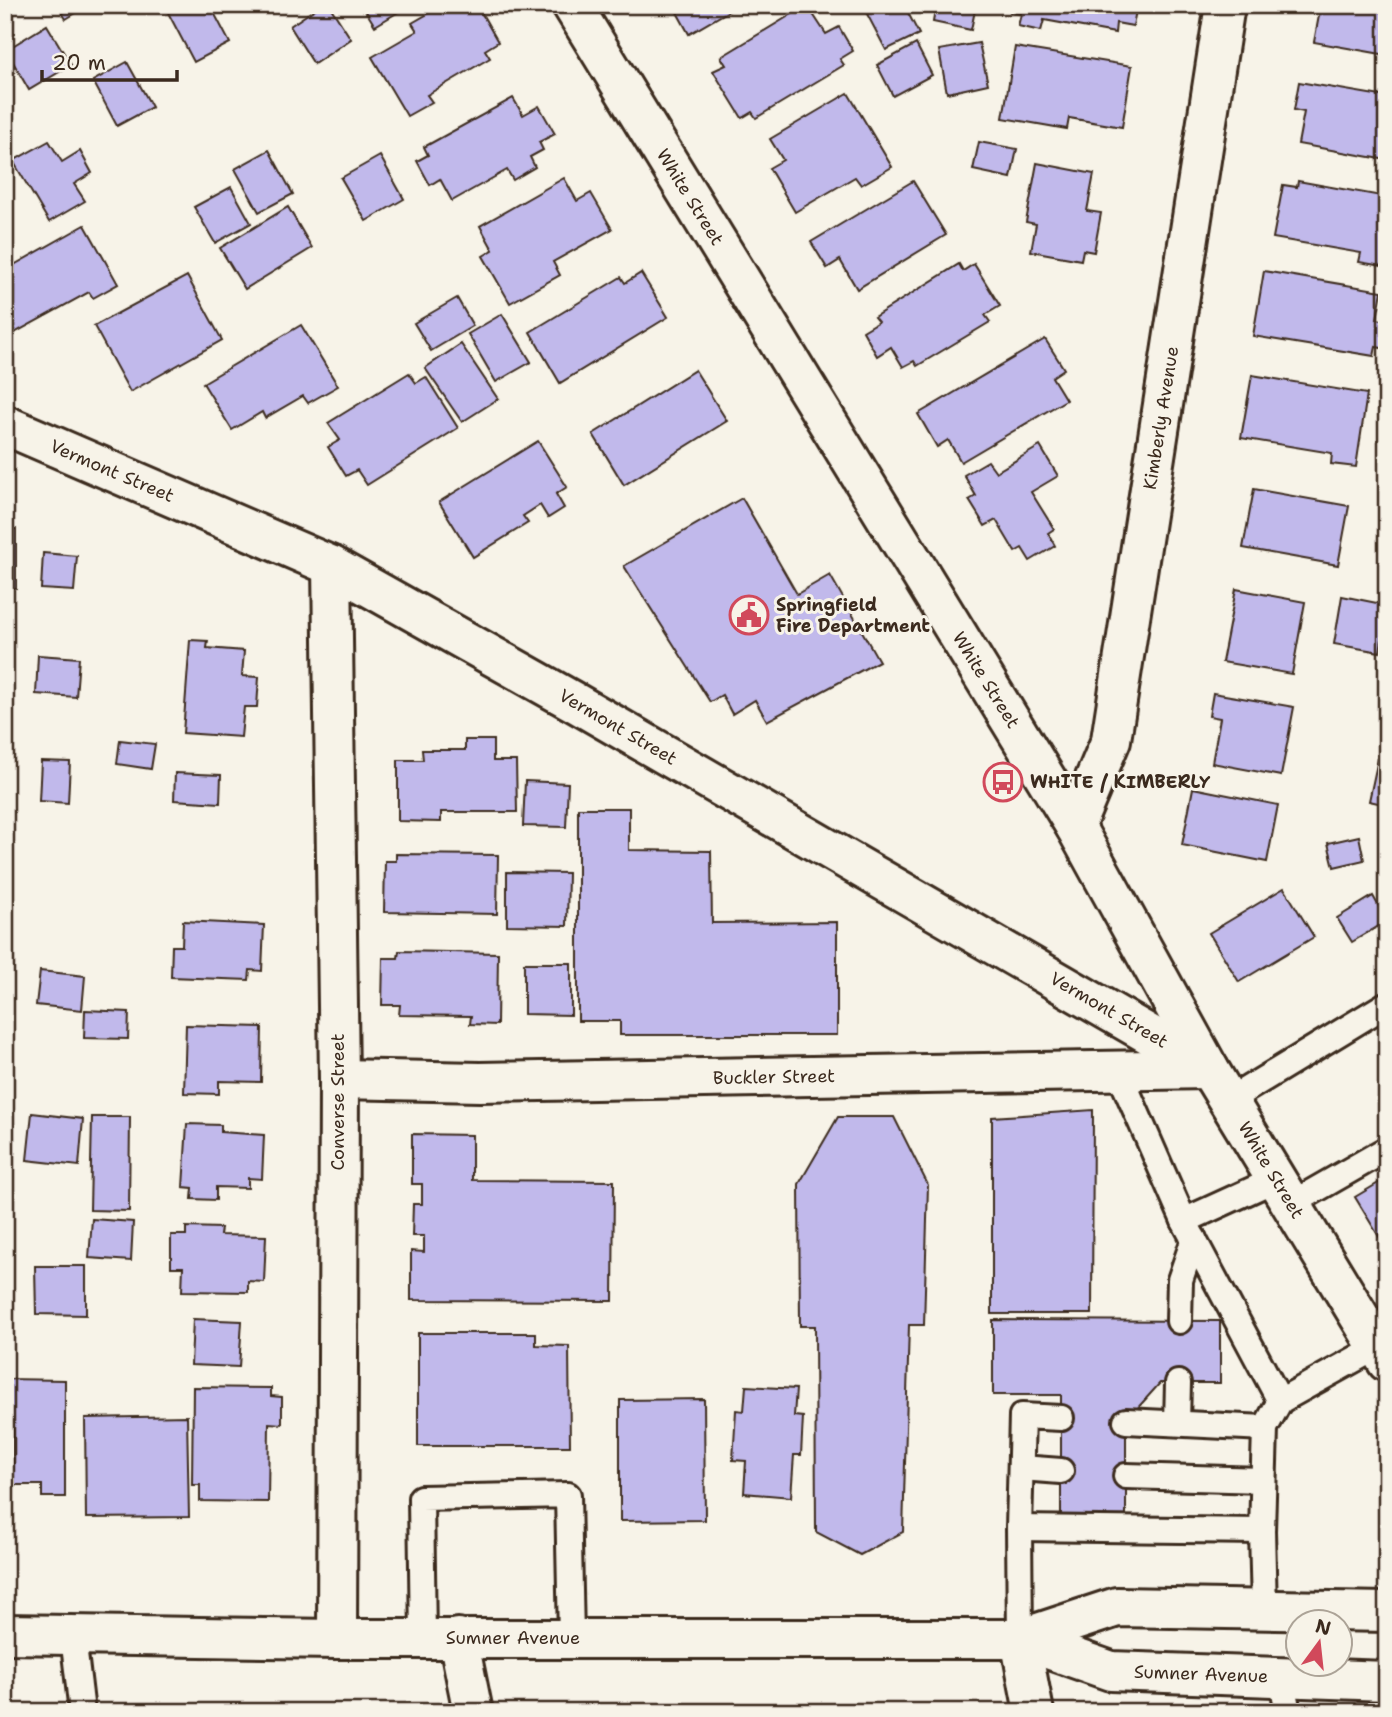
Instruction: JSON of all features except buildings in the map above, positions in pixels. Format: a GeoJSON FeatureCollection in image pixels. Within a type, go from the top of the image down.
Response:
{"type":"FeatureCollection","features":[{"type":"Feature","properties":{"kind":"main road","name":"White Street"},"geometry":{"type":"LineString","coordinates":[[572,5],[1075,826],[1219,1084],[1382,1355]]}},
{"type":"Feature","properties":{"kind":"main road","name":"Kimberly Avenue"},"geometry":{"type":"LineString","coordinates":[[1075,826],[1111,740],[1225,5]]}},
{"type":"Feature","properties":{"kind":"main road","name":"Vermont Street"},"geometry":{"type":"LineString","coordinates":[[5,425],[332,566],[576,703],[1219,1084]]}},
{"type":"Feature","properties":{"kind":"main road","name":"Converse Street"},"geometry":{"type":"LineString","coordinates":[[332,566],[339,1079],[337,1639]]}},
{"type":"Feature","properties":{"kind":"main road","name":"Buckler Street"},"geometry":{"type":"LineString","coordinates":[[339,1079],[480,1082],[1118,1070],[1219,1084]]}},
{"type":"Feature","properties":{"kind":"main road","name":"Sumner Avenue"},"geometry":{"type":"LineString","coordinates":[[5,1634],[337,1639],[1020,1639],[1117,1607],[1387,1612]]}},
{"type":"Feature","properties":{"kind":"main road"},"geometry":{"type":"LineString","coordinates":[[440,1638],[473,1712]]}},
{"type":"Feature","properties":{"kind":"main road","name":"Sumner Avenue"},"geometry":{"type":"LineString","coordinates":[[1020,1639],[1111,1671],[1284,1694],[1387,1681]]}},
{"type":"Feature","properties":{"kind":"main road"},"geometry":{"type":"LineString","coordinates":[[1020,1639],[1034,1712]]}},
{"type":"Feature","properties":{"kind":"lane"},"geometry":{"type":"LineString","coordinates":[[1219,1084],[1387,1004]]}},
{"type":"Feature","properties":{"kind":"lane"},"geometry":{"type":"LineString","coordinates":[[1118,1070],[1189,1230],[1280,1401]]}},
{"type":"Feature","properties":{"kind":"lane"},"geometry":{"type":"LineString","coordinates":[[1189,1230],[1387,1149]]}},
{"type":"Feature","properties":{"kind":"lane"},"geometry":{"type":"LineString","coordinates":[[1179,1321],[1180,1280],[1189,1230]]}},
{"type":"Feature","properties":{"kind":"lane"},"geometry":{"type":"LineString","coordinates":[[1264,1609],[1262,1531],[1265,1428],[1280,1401],[1382,1355]]}},
{"type":"Feature","properties":{"kind":"lane"},"geometry":{"type":"LineString","coordinates":[[1177,1423],[1178,1383]]}},
{"type":"Feature","properties":{"kind":"lane"},"geometry":{"type":"LineString","coordinates":[[1020,1639],[1022,1416],[1061,1418]]}},
{"type":"Feature","properties":{"kind":"lane"},"geometry":{"type":"LineString","coordinates":[[1126,1421],[1265,1428]]}},
{"type":"Feature","properties":{"kind":"lane"},"geometry":{"type":"LineString","coordinates":[[1021,1468],[1061,1471]]}},
{"type":"Feature","properties":{"kind":"lane"},"geometry":{"type":"LineString","coordinates":[[1126,1476],[1263,1480]]}},
{"type":"Feature","properties":{"kind":"lane"},"geometry":{"type":"LineString","coordinates":[[440,1638],[421,1498],[568,1495],[571,1638]]}},
{"type":"Feature","properties":{"kind":"lane"},"geometry":{"type":"LineString","coordinates":[[1019,1528],[1262,1531]]}},
{"type":"Feature","properties":{"kind":"lane"},"geometry":{"type":"LineString","coordinates":[[73,1636],[82,1712]]}},
{"type":"Feature","properties":{"kind":"place","name":"Springfield Fire Department"},"geometry":{"type":"Point","coordinates":[749,615]}},
{"type":"Feature","properties":{"kind":"place","name":"WHITE / KIMBERLY"},"geometry":{"type":"Point","coordinates":[1003,782]}}]}
